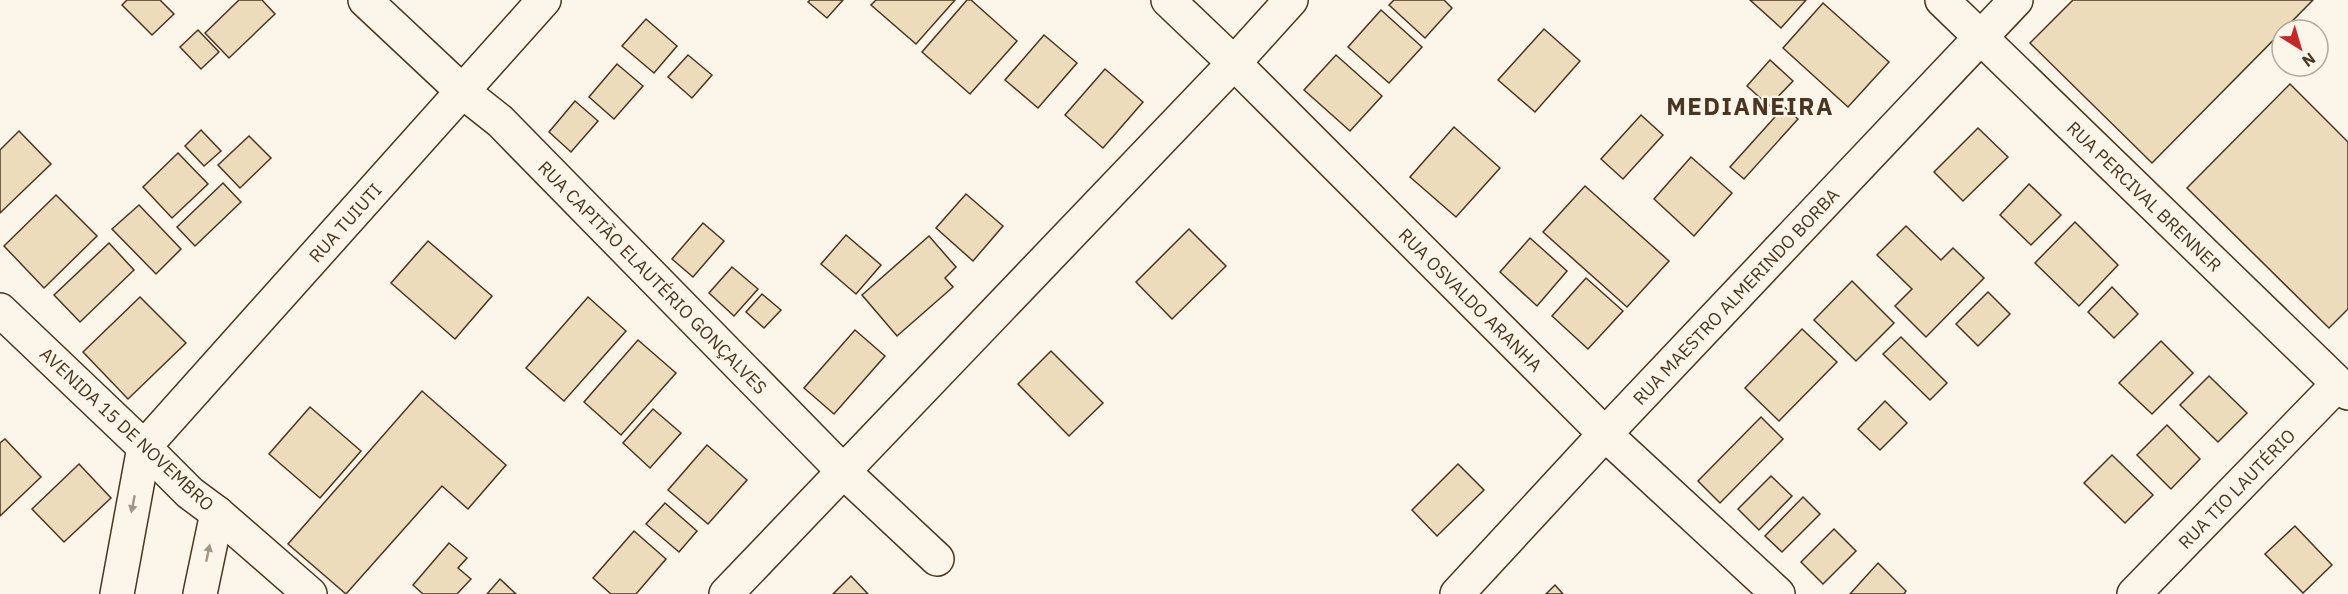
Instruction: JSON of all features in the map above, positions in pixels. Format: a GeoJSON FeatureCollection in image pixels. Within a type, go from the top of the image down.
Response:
{"type":"FeatureCollection","features":[{"type":"Feature","properties":{"kind":"street","name":"RUA CAPITÃO ELAUTÉRIO GONÇALVES"},"geometry":{"type":"LineString","coordinates":[[365,0],[462,91],[500,122],[844,472],[937,559]]}},
{"type":"Feature","properties":{"kind":"street","name":"RUA TUIUTI"},"geometry":{"type":"LineString","coordinates":[[144,447],[544,0]]}},
{"type":"Feature","properties":{"kind":"street","name":"RUA OSVALDO ARANHA"},"geometry":{"type":"LineString","coordinates":[[1168,0],[1234,63],[1605,434],[1778,594]]}},
{"type":"Feature","properties":{"kind":"street"},"geometry":{"type":"LineString","coordinates":[[726,594],[1234,63],[1291,0]]}},
{"type":"Feature","properties":{"kind":"street","name":"RUA PERCIVAL BRENNER"},"geometry":{"type":"LineString","coordinates":[[1942,0],[2343,388]]}},
{"type":"Feature","properties":{"kind":"street","name":"RUA MAESTRO ALMERINDO BORBA"},"geometry":{"type":"LineString","coordinates":[[1457,594],[1605,434],[2016,0]]}},
{"type":"Feature","properties":{"kind":"street","name":"AVENIDA 15 DE NOVEMBRO"},"geometry":{"type":"LineString","coordinates":[[0,310],[190,493],[217,513],[310,594]]}},
{"type":"Feature","properties":{"kind":"street","name":"RUA TIO LAUTÉRIO"},"geometry":{"type":"LineString","coordinates":[[2134,594],[2343,388]]}},
{"type":"Feature","properties":{"kind":"street"},"geometry":{"type":"LineString","coordinates":[[117,594],[144,447]]}},
{"type":"Feature","properties":{"kind":"street"},"geometry":{"type":"LineString","coordinates":[[200,594],[217,513]]}},
{"type":"Feature","properties":{"kind":"building"},"geometry":{"type":"Polygon","coordinates":[[[127,0],[160,0],[174,14],[152,35],[122,5],[127,0]]]}},
{"type":"Feature","properties":{"kind":"building"},"geometry":{"type":"Polygon","coordinates":[[[239,0],[262,0],[275,14],[229,58],[205,33],[239,0]]]}},
{"type":"Feature","properties":{"kind":"building"},"geometry":{"type":"Polygon","coordinates":[[[810,0],[843,0],[827,18],[808,2],[810,0]]]}},
{"type":"Feature","properties":{"kind":"building"},"geometry":{"type":"Polygon","coordinates":[[[876,0],[955,0],[916,44],[871,5],[876,0]]]}},
{"type":"Feature","properties":{"kind":"building"},"geometry":{"type":"Polygon","coordinates":[[[967,0],[971,0],[1017,41],[970,94],[922,52],[967,0]]]}},
{"type":"Feature","properties":{"kind":"building"},"geometry":{"type":"Polygon","coordinates":[[[1394,0],[1444,0],[1452,8],[1425,38],[1389,5],[1394,0]]]}},
{"type":"Feature","properties":{"kind":"building"},"geometry":{"type":"Polygon","coordinates":[[[1750,0],[1806,0],[1781,28],[1750,0]]]}},
{"type":"Feature","properties":{"kind":"building"},"geometry":{"type":"Polygon","coordinates":[[[2073,0],[2313,0],[2295,18],[2270,18],[2270,44],[2152,163],[2030,43],[2073,0]]]}},
{"type":"Feature","properties":{"kind":"building"},"geometry":{"type":"Polygon","coordinates":[[[1823,3],[1889,62],[1848,107],[1783,48],[1823,3]]]}},
{"type":"Feature","properties":{"kind":"building"},"geometry":{"type":"Polygon","coordinates":[[[1381,10],[1422,47],[1389,83],[1348,47],[1381,10]]]}},
{"type":"Feature","properties":{"kind":"building"},"geometry":{"type":"Polygon","coordinates":[[[646,19],[677,46],[654,73],[622,46],[646,19]]]}},
{"type":"Feature","properties":{"kind":"building"},"geometry":{"type":"Polygon","coordinates":[[[1544,29],[1580,61],[1535,112],[1498,80],[1544,29]]]}},
{"type":"Feature","properties":{"kind":"building"},"geometry":{"type":"Polygon","coordinates":[[[198,30],[219,52],[201,69],[180,47],[198,30]]]}},
{"type":"Feature","properties":{"kind":"building"},"geometry":{"type":"Polygon","coordinates":[[[1044,35],[1077,63],[1038,108],[1005,80],[1044,35]]]}},
{"type":"Feature","properties":{"kind":"building"},"geometry":{"type":"Polygon","coordinates":[[[688,55],[712,75],[692,98],[668,77],[688,55]]]}},
{"type":"Feature","properties":{"kind":"building"},"geometry":{"type":"Polygon","coordinates":[[[1336,55],[1382,96],[1350,131],[1304,90],[1336,55]]]}},
{"type":"Feature","properties":{"kind":"building"},"geometry":{"type":"Polygon","coordinates":[[[1770,60],[1793,81],[1769,106],[1747,86],[1770,60]]]}},
{"type":"Feature","properties":{"kind":"building"},"geometry":{"type":"Polygon","coordinates":[[[617,64],[643,86],[614,119],[589,97],[617,64]]]}},
{"type":"Feature","properties":{"kind":"building"},"geometry":{"type":"Polygon","coordinates":[[[1105,69],[1143,102],[1103,148],[1065,115],[1105,69]]]}},
{"type":"Feature","properties":{"kind":"building"},"geometry":{"type":"Polygon","coordinates":[[[2290,84],[2348,142],[2348,309],[2329,328],[2187,188],[2290,84]]]}},
{"type":"Feature","properties":{"kind":"building"},"geometry":{"type":"Polygon","coordinates":[[[575,101],[598,121],[571,152],[549,132],[575,101]]]}},
{"type":"Feature","properties":{"kind":"building"},"geometry":{"type":"Polygon","coordinates":[[[1784,107],[1798,119],[1744,179],[1730,167],[1784,107]]]}},
{"type":"Feature","properties":{"kind":"building"},"geometry":{"type":"Polygon","coordinates":[[[1641,115],[1663,135],[1623,179],[1601,159],[1641,115]]]}},
{"type":"Feature","properties":{"kind":"building"},"geometry":{"type":"Polygon","coordinates":[[[1454,127],[1500,168],[1456,217],[1410,177],[1454,127]]]}},
{"type":"Feature","properties":{"kind":"building"},"geometry":{"type":"Polygon","coordinates":[[[1978,128],[2008,157],[1963,201],[1934,172],[1978,128]]]}},
{"type":"Feature","properties":{"kind":"building"},"geometry":{"type":"Polygon","coordinates":[[[201,130],[221,151],[204,166],[185,146],[201,130]]]}},
{"type":"Feature","properties":{"kind":"building"},"geometry":{"type":"Polygon","coordinates":[[[19,131],[51,164],[0,213],[0,150],[19,131]]]}},
{"type":"Feature","properties":{"kind":"building"},"geometry":{"type":"Polygon","coordinates":[[[249,136],[271,158],[240,188],[218,165],[249,136]]]}},
{"type":"Feature","properties":{"kind":"building"},"geometry":{"type":"Polygon","coordinates":[[[178,153],[208,184],[172,218],[143,187],[178,153]]]}},
{"type":"Feature","properties":{"kind":"building"},"geometry":{"type":"Polygon","coordinates":[[[1691,157],[1732,193],[1694,236],[1654,199],[1691,157]]]}},
{"type":"Feature","properties":{"kind":"building"},"geometry":{"type":"Polygon","coordinates":[[[223,183],[241,202],[195,246],[177,227],[223,183]]]}},
{"type":"Feature","properties":{"kind":"building"},"geometry":{"type":"Polygon","coordinates":[[[2029,184],[2061,215],[2031,245],[2000,215],[2029,184]]]}},
{"type":"Feature","properties":{"kind":"building"},"geometry":{"type":"Polygon","coordinates":[[[1585,186],[1669,261],[1627,307],[1543,232],[1585,186]]]}},
{"type":"Feature","properties":{"kind":"building"},"geometry":{"type":"Polygon","coordinates":[[[966,194],[1003,226],[973,261],[936,228],[966,194]]]}},
{"type":"Feature","properties":{"kind":"building"},"geometry":{"type":"Polygon","coordinates":[[[56,195],[97,236],[44,288],[4,246],[56,195]]]}},
{"type":"Feature","properties":{"kind":"building"},"geometry":{"type":"Polygon","coordinates":[[[139,205],[181,249],[156,274],[112,229],[139,205]]]}},
{"type":"Feature","properties":{"kind":"building"},"geometry":{"type":"Polygon","coordinates":[[[2075,222],[2118,265],[2079,306],[2035,263],[2075,222]]]}},
{"type":"Feature","properties":{"kind":"building"},"geometry":{"type":"Polygon","coordinates":[[[703,223],[724,241],[693,277],[672,259],[703,223]]]}},
{"type":"Feature","properties":{"kind":"building"},"geometry":{"type":"Polygon","coordinates":[[[1906,226],[1941,260],[1953,248],[1984,278],[1926,337],[1895,306],[1912,289],[1877,255],[1906,226]]]}},
{"type":"Feature","properties":{"kind":"building"},"geometry":{"type":"Polygon","coordinates":[[[1189,229],[1226,266],[1172,319],[1136,282],[1189,229]]]}},
{"type":"Feature","properties":{"kind":"building"},"geometry":{"type":"Polygon","coordinates":[[[846,235],[881,265],[856,294],[821,264],[846,235]]]}},
{"type":"Feature","properties":{"kind":"building"},"geometry":{"type":"Polygon","coordinates":[[[929,236],[956,267],[945,278],[953,287],[897,336],[862,295],[929,236]]]}},
{"type":"Feature","properties":{"kind":"building"},"geometry":{"type":"Polygon","coordinates":[[[1530,238],[1567,271],[1537,306],[1500,272],[1530,238]]]}},
{"type":"Feature","properties":{"kind":"building"},"geometry":{"type":"Polygon","coordinates":[[[428,241],[492,296],[455,339],[391,283],[428,241]]]}},
{"type":"Feature","properties":{"kind":"building"},"geometry":{"type":"Polygon","coordinates":[[[109,243],[134,270],[80,322],[54,295],[109,243]]]}},
{"type":"Feature","properties":{"kind":"building"},"geometry":{"type":"Polygon","coordinates":[[[732,267],[758,289],[734,316],[709,293],[732,267]]]}},
{"type":"Feature","properties":{"kind":"building"},"geometry":{"type":"Polygon","coordinates":[[[1586,278],[1623,311],[1588,349],[1552,316],[1586,278]]]}},
{"type":"Feature","properties":{"kind":"building"},"geometry":{"type":"Polygon","coordinates":[[[1852,281],[1894,323],[1856,361],[1814,320],[1852,281]]]}},
{"type":"Feature","properties":{"kind":"building"},"geometry":{"type":"Polygon","coordinates":[[[2112,287],[2138,314],[2114,338],[2088,312],[2112,287]]]}},
{"type":"Feature","properties":{"kind":"building"},"geometry":{"type":"Polygon","coordinates":[[[1988,292],[2010,314],[1978,346],[1956,324],[1988,292]]]}},
{"type":"Feature","properties":{"kind":"building"},"geometry":{"type":"Polygon","coordinates":[[[762,294],[781,310],[764,328],[746,312],[762,294]]]}},
{"type":"Feature","properties":{"kind":"building"},"geometry":{"type":"Polygon","coordinates":[[[140,297],[186,343],[128,399],[83,352],[140,297]]]}},
{"type":"Feature","properties":{"kind":"building"},"geometry":{"type":"Polygon","coordinates":[[[588,297],[626,331],[564,401],[526,368],[588,297]]]}},
{"type":"Feature","properties":{"kind":"building"},"geometry":{"type":"Polygon","coordinates":[[[1802,329],[1837,362],[1779,421],[1745,388],[1802,329]]]}},
{"type":"Feature","properties":{"kind":"building"},"geometry":{"type":"Polygon","coordinates":[[[855,330],[885,356],[834,414],[804,388],[855,330]]]}},
{"type":"Feature","properties":{"kind":"building"},"geometry":{"type":"Polygon","coordinates":[[[1901,337],[1947,383],[1930,400],[1883,354],[1901,337]]]}},
{"type":"Feature","properties":{"kind":"building"},"geometry":{"type":"Polygon","coordinates":[[[638,340],[676,373],[621,435],[584,402],[638,340]]]}},
{"type":"Feature","properties":{"kind":"building"},"geometry":{"type":"Polygon","coordinates":[[[2161,341],[2193,373],[2152,414],[2119,383],[2161,341]]]}},
{"type":"Feature","properties":{"kind":"building"},"geometry":{"type":"Polygon","coordinates":[[[1051,351],[1103,403],[1069,436],[1018,384],[1051,351]]]}},
{"type":"Feature","properties":{"kind":"building"},"geometry":{"type":"Polygon","coordinates":[[[2209,376],[2247,413],[2218,442],[2180,405],[2209,376]]]}},
{"type":"Feature","properties":{"kind":"building"},"geometry":{"type":"Polygon","coordinates":[[[422,391],[506,465],[468,509],[442,486],[346,594],[288,544],[422,391]]]}},
{"type":"Feature","properties":{"kind":"building"},"geometry":{"type":"Polygon","coordinates":[[[1885,401],[1907,423],[1880,450],[1858,429],[1885,401]]]}},
{"type":"Feature","properties":{"kind":"building"},"geometry":{"type":"Polygon","coordinates":[[[310,407],[361,451],[320,498],[269,454],[310,407]]]}},
{"type":"Feature","properties":{"kind":"building"},"geometry":{"type":"Polygon","coordinates":[[[653,409],[681,433],[650,468],[623,443],[653,409]]]}},
{"type":"Feature","properties":{"kind":"building"},"geometry":{"type":"Polygon","coordinates":[[[1761,417],[1783,439],[1720,503],[1698,481],[1761,417]]]}},
{"type":"Feature","properties":{"kind":"building"},"geometry":{"type":"Polygon","coordinates":[[[2167,425],[2200,459],[2171,489],[2137,455],[2167,425]]]}},
{"type":"Feature","properties":{"kind":"building"},"geometry":{"type":"Polygon","coordinates":[[[5,439],[41,477],[0,516],[0,443],[5,439]]]}},
{"type":"Feature","properties":{"kind":"building"},"geometry":{"type":"Polygon","coordinates":[[[707,445],[747,480],[708,524],[668,490],[707,445]]]}},
{"type":"Feature","properties":{"kind":"building"},"geometry":{"type":"Polygon","coordinates":[[[2112,455],[2153,495],[2125,523],[2084,483],[2112,455]]]}},
{"type":"Feature","properties":{"kind":"building"},"geometry":{"type":"Polygon","coordinates":[[[79,464],[111,498],[64,542],[32,509],[79,464]]]}},
{"type":"Feature","properties":{"kind":"building"},"geometry":{"type":"Polygon","coordinates":[[[1458,464],[1484,490],[1437,536],[1412,510],[1458,464]]]}},
{"type":"Feature","properties":{"kind":"building"},"geometry":{"type":"Polygon","coordinates":[[[1771,476],[1792,496],[1759,530],[1738,509],[1771,476]]]}},
{"type":"Feature","properties":{"kind":"building"},"geometry":{"type":"Polygon","coordinates":[[[1803,497],[1820,514],[1782,552],[1765,536],[1803,497]]]}},
{"type":"Feature","properties":{"kind":"building"},"geometry":{"type":"Polygon","coordinates":[[[665,503],[697,531],[679,552],[646,524],[665,503]]]}},
{"type":"Feature","properties":{"kind":"building"},"geometry":{"type":"Polygon","coordinates":[[[2295,526],[2332,565],[2303,593],[2265,554],[2295,526]]]}},
{"type":"Feature","properties":{"kind":"building"},"geometry":{"type":"Polygon","coordinates":[[[1834,529],[1856,551],[1823,584],[1801,562],[1834,529]]]}},
{"type":"Feature","properties":{"kind":"building"},"geometry":{"type":"Polygon","coordinates":[[[634,531],[666,559],[636,594],[611,594],[593,578],[634,531]]]}},
{"type":"Feature","properties":{"kind":"building"},"geometry":{"type":"Polygon","coordinates":[[[449,543],[467,558],[458,568],[471,579],[457,594],[423,594],[413,585],[449,543]]]}},
{"type":"Feature","properties":{"kind":"building"},"geometry":{"type":"Polygon","coordinates":[[[1878,563],[1906,591],[1904,594],[1850,594],[1878,563]]]}},
{"type":"Feature","properties":{"kind":"building"},"geometry":{"type":"Polygon","coordinates":[[[851,576],[868,594],[833,594],[851,576]]]}},
{"type":"Feature","properties":{"kind":"building"},"geometry":{"type":"Polygon","coordinates":[[[500,579],[516,594],[487,594],[500,579]]]}},
{"type":"Feature","properties":{"kind":"building"},"geometry":{"type":"Polygon","coordinates":[[[1555,585],[1563,594],[1546,594],[1555,585]]]}},
{"type":"Feature","properties":{"kind":"district","name":"MEDIANEIRA"},"geometry":{"type":"Point","coordinates":[1750,106]}}]}
